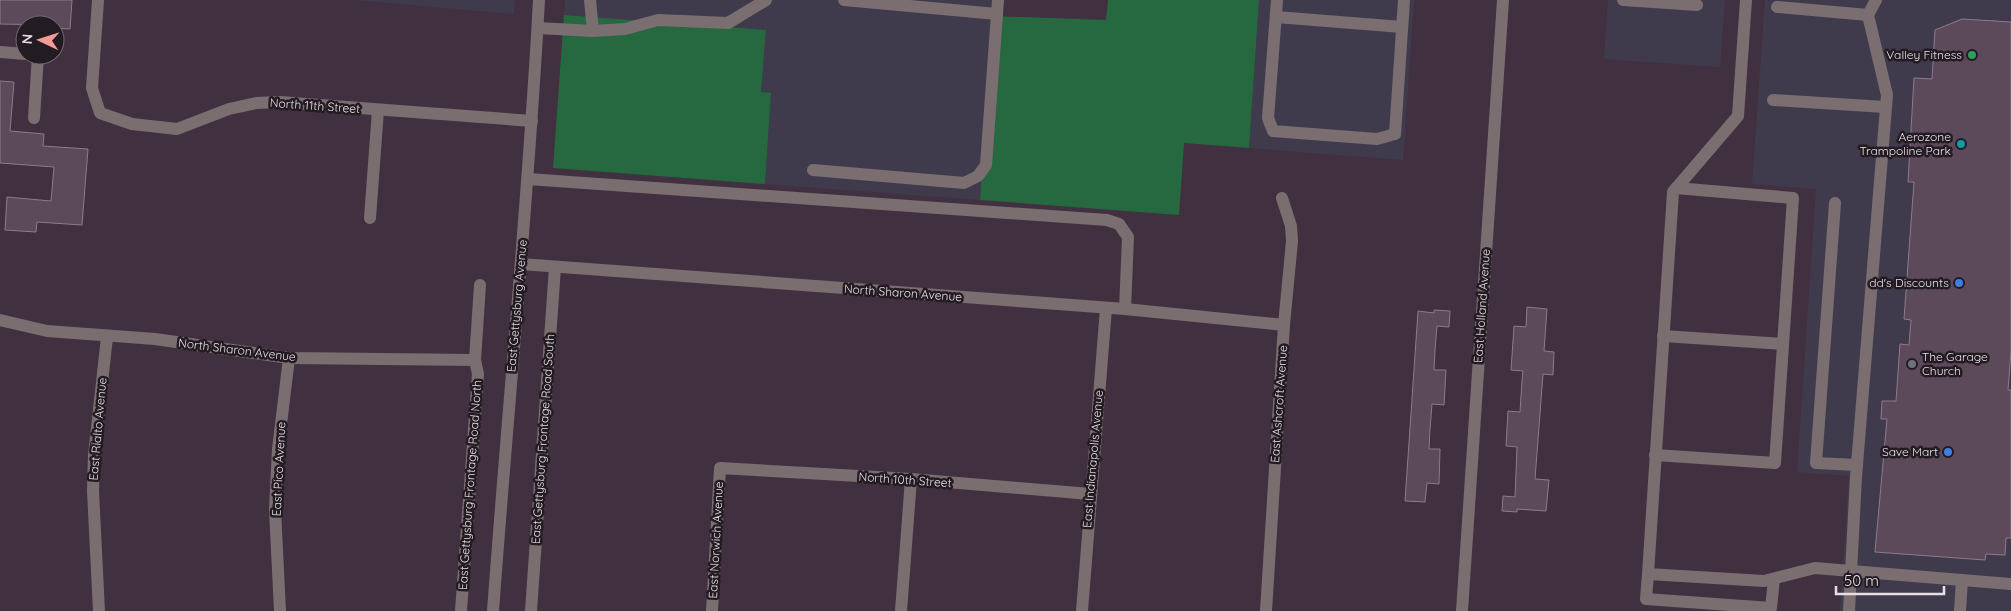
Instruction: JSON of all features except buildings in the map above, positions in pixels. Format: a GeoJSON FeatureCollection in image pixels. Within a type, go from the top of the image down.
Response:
{"type":"FeatureCollection","features":[{"type":"Feature","properties":{"kind":"street","name":"North 11th Street"},"geometry":{"type":"LineString","coordinates":[[98,0],[92,88],[100,113],[132,124],[176,128],[229,109],[256,103],[287,102],[532,121]]}},
{"type":"Feature","properties":{"kind":"street","name":"East Gettysburg Avenue"},"geometry":{"type":"LineString","coordinates":[[493,611],[511,367],[528,179],[539,0]]}},
{"type":"Feature","properties":{"kind":"street"},"geometry":{"type":"LineString","coordinates":[[590,0],[593,31]]}},
{"type":"Feature","properties":{"kind":"street"},"geometry":{"type":"LineString","coordinates":[[742,14],[743,0]]}},
{"type":"Feature","properties":{"kind":"street"},"geometry":{"type":"LineString","coordinates":[[538,28],[593,31],[625,29],[658,20],[728,23],[766,0]]}},
{"type":"Feature","properties":{"kind":"street"},"geometry":{"type":"LineString","coordinates":[[844,0],[952,5],[997,14]]}},
{"type":"Feature","properties":{"kind":"street"},"geometry":{"type":"LineString","coordinates":[[813,170],[964,183],[978,176],[986,165],[998,0]]}},
{"type":"Feature","properties":{"kind":"street"},"geometry":{"type":"LineString","coordinates":[[1277,0],[1268,118],[1273,131],[1377,139],[1395,134],[1404,0]]}},
{"type":"Feature","properties":{"kind":"street","name":"East Holland Avenue"},"geometry":{"type":"LineString","coordinates":[[1462,611],[1503,0]]}},
{"type":"Feature","properties":{"kind":"street"},"geometry":{"type":"LineString","coordinates":[[1623,0],[1697,5]]}},
{"type":"Feature","properties":{"kind":"street"},"geometry":{"type":"LineString","coordinates":[[1746,0],[1738,116],[1673,192],[1646,599],[1770,608],[1774,579]]}},
{"type":"Feature","properties":{"kind":"street"},"geometry":{"type":"LineString","coordinates":[[1849,611],[1857,465],[1886,107],[1886,95],[1868,14],[1876,0]]}},
{"type":"Feature","properties":{"kind":"street"},"geometry":{"type":"LineString","coordinates":[[1777,8],[1868,14]]}},
{"type":"Feature","properties":{"kind":"street"},"geometry":{"type":"LineString","coordinates":[[1276,17],[1402,27]]}},
{"type":"Feature","properties":{"kind":"street"},"geometry":{"type":"LineString","coordinates":[[0,52],[15,53]]}},
{"type":"Feature","properties":{"kind":"street"},"geometry":{"type":"LineString","coordinates":[[34,118],[37,65]]}},
{"type":"Feature","properties":{"kind":"street"},"geometry":{"type":"LineString","coordinates":[[1773,100],[1886,107]]}},
{"type":"Feature","properties":{"kind":"street"},"geometry":{"type":"LineString","coordinates":[[370,218],[378,110]]}},
{"type":"Feature","properties":{"kind":"street"},"geometry":{"type":"LineString","coordinates":[[528,179],[1107,220],[1120,224],[1128,237],[1125,309]]}},
{"type":"Feature","properties":{"kind":"street"},"geometry":{"type":"LineString","coordinates":[[1655,455],[1775,463],[1793,198],[1676,188]]}},
{"type":"Feature","properties":{"kind":"street","name":"East Ashcroft Avenue"},"geometry":{"type":"LineString","coordinates":[[1266,611],[1284,325],[1292,241],[1291,226],[1282,198]]}},
{"type":"Feature","properties":{"kind":"street"},"geometry":{"type":"LineString","coordinates":[[1835,203],[1816,464],[1857,465]]}},
{"type":"Feature","properties":{"kind":"street","name":"North Sharon Avenue"},"geometry":{"type":"LineString","coordinates":[[521,264],[1125,309],[1284,325]]}},
{"type":"Feature","properties":{"kind":"street","name":"East Gettysburg Frontage Road South"},"geometry":{"type":"LineString","coordinates":[[531,611],[555,267]]}},
{"type":"Feature","properties":{"kind":"street","name":"East Gettysburg Frontage Road North"},"geometry":{"type":"LineString","coordinates":[[461,611],[478,374],[475,360],[480,285]]}},
{"type":"Feature","properties":{"kind":"street","name":"East Indianapolis Avenue"},"geometry":{"type":"LineString","coordinates":[[1082,611],[1106,308]]}},
{"type":"Feature","properties":{"kind":"street","name":"North Sharon Avenue"},"geometry":{"type":"LineString","coordinates":[[0,320],[47,331],[155,339],[289,358],[475,360]]}},
{"type":"Feature","properties":{"kind":"street"},"geometry":{"type":"LineString","coordinates":[[1664,336],[1783,344]]}},
{"type":"Feature","properties":{"kind":"street","name":"East Rialto Avenue"},"geometry":{"type":"LineString","coordinates":[[99,611],[93,491],[94,455],[108,337]]}},
{"type":"Feature","properties":{"kind":"street","name":"East Pico Avenue"},"geometry":{"type":"LineString","coordinates":[[280,611],[275,510],[278,449],[289,358]]}},
{"type":"Feature","properties":{"kind":"street","name":"North 10th Street"},"geometry":{"type":"LineString","coordinates":[[720,468],[1090,494]]}},
{"type":"Feature","properties":{"kind":"street","name":"East Norwich Avenue"},"geometry":{"type":"LineString","coordinates":[[712,611],[720,468]]}},
{"type":"Feature","properties":{"kind":"street"},"geometry":{"type":"LineString","coordinates":[[901,611],[910,480]]}},
{"type":"Feature","properties":{"kind":"street"},"geometry":{"type":"LineString","coordinates":[[1648,574],[1764,581],[1815,568],[2011,584]]}},
{"type":"Feature","properties":{"kind":"street"},"geometry":{"type":"LineString","coordinates":[[1960,611],[1962,580]]}},
{"type":"Feature","properties":{"kind":"shaded area"},"geometry":{"type":"Polygon","coordinates":[[[355,0],[515,0],[514,14],[355,0]]]}},
{"type":"Feature","properties":{"kind":"shaded area"},"geometry":{"type":"Polygon","coordinates":[[[565,0],[993,0],[980,200],[765,184],[771,94],[761,93],[766,30],[564,15],[565,0]]]}},
{"type":"Feature","properties":{"kind":"shaded area"},"geometry":{"type":"Polygon","coordinates":[[[1259,0],[1414,0],[1403,160],[1249,148],[1259,0]]]}},
{"type":"Feature","properties":{"kind":"shaded area"},"geometry":{"type":"Polygon","coordinates":[[[1608,0],[1725,0],[1720,67],[1604,59],[1608,0]]]}},
{"type":"Feature","properties":{"kind":"shaded area"},"geometry":{"type":"Polygon","coordinates":[[[1765,0],[2011,0],[2011,611],[1840,611],[1849,476],[1797,472],[1816,189],[1752,184],[1765,0]]]}},
{"type":"Feature","properties":{"kind":"green space"},"geometry":{"type":"Polygon","coordinates":[[[1108,0],[1259,0],[1249,148],[1184,143],[1179,215],[980,200],[992,16],[1106,20],[1108,0]]]}},
{"type":"Feature","properties":{"kind":"green space"},"geometry":{"type":"Polygon","coordinates":[[[564,15],[766,30],[761,92],[771,93],[765,184],[553,168],[564,15]]]}},
{"type":"Feature","properties":{"kind":"place","name":"Valley Fitness"},"geometry":{"type":"Point","coordinates":[1972,55]}},
{"type":"Feature","properties":{"kind":"place","name":"Aerozone Trampoline Park"},"geometry":{"type":"Point","coordinates":[1961,144]}},
{"type":"Feature","properties":{"kind":"place","name":"dd's Discounts"},"geometry":{"type":"Point","coordinates":[1959,283]}},
{"type":"Feature","properties":{"kind":"place","name":"The Garage Church"},"geometry":{"type":"Point","coordinates":[1912,364]}},
{"type":"Feature","properties":{"kind":"place","name":"Save Mart"},"geometry":{"type":"Point","coordinates":[1948,452]}}]}
